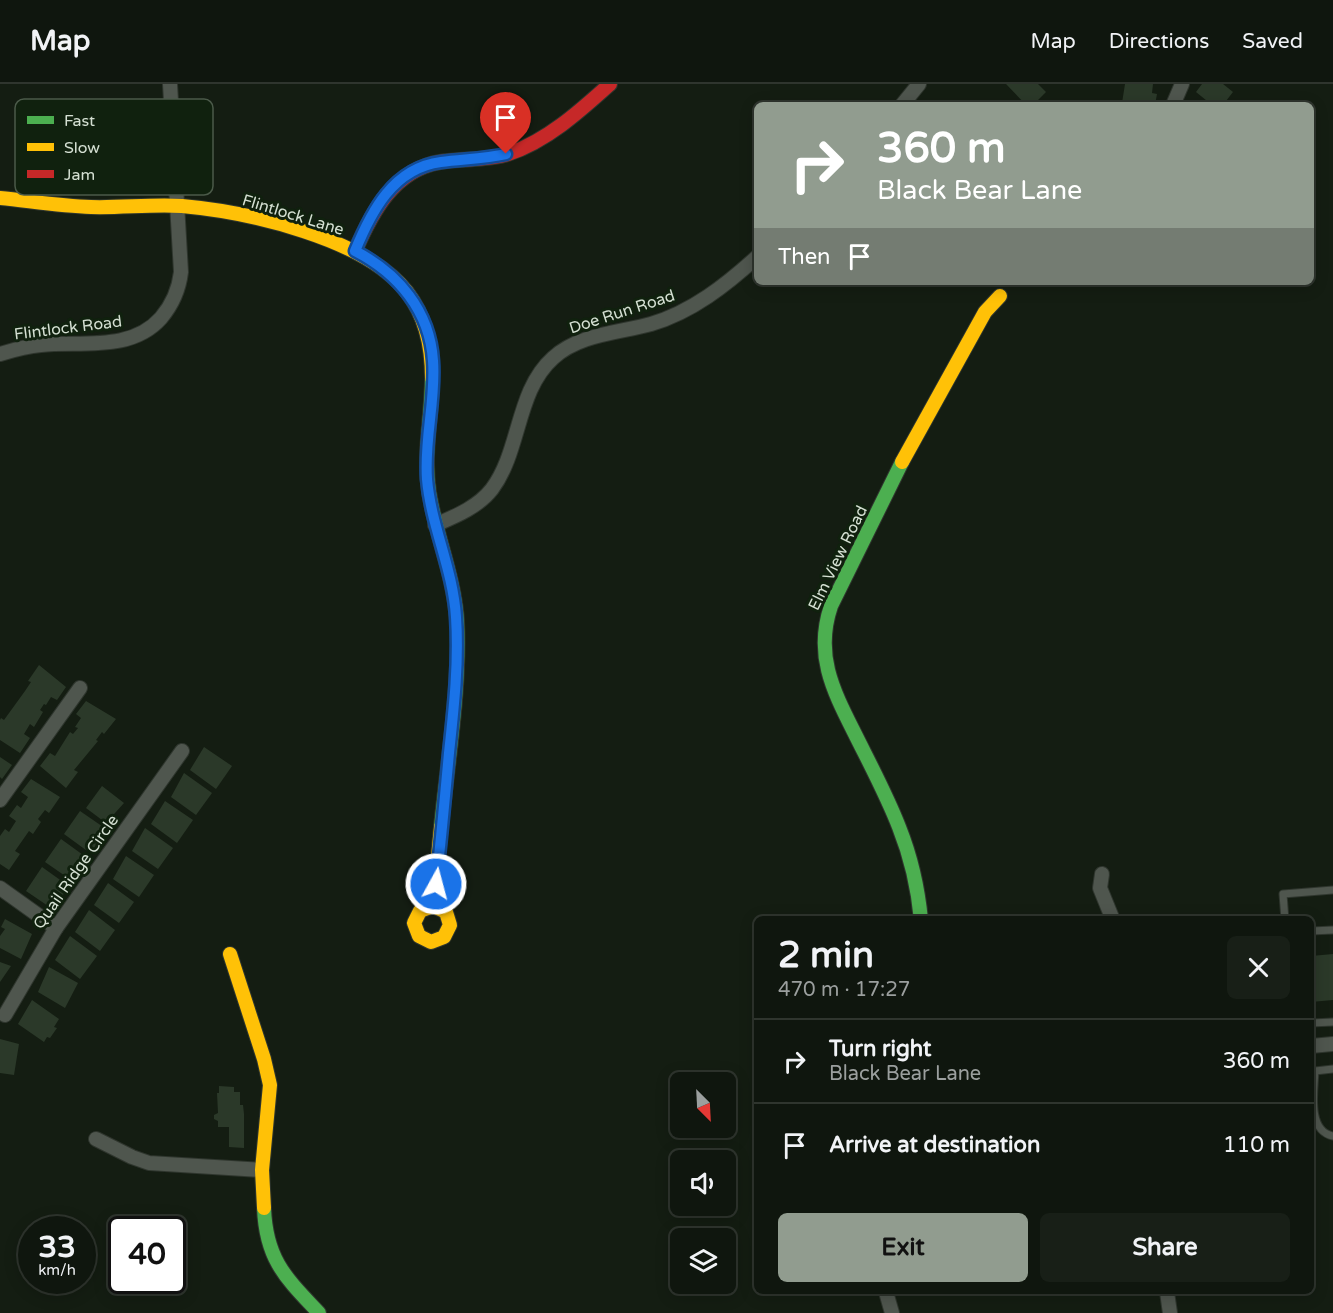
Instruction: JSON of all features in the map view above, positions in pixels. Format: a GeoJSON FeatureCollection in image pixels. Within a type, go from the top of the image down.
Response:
{"type":"FeatureCollection","features":[{"type":"Feature","properties":{"kind":"street","name":"Flintlock Road"},"geometry":{"type":"LineString","coordinates":[[170,84],[171,99]]}},
{"type":"Feature","properties":{"kind":"street"},"geometry":{"type":"LineString","coordinates":[[355,251],[380,200],[399,180],[415,170],[440,162],[483,159],[525,147],[574,114],[610,84]]}},
{"type":"Feature","properties":{"kind":"street"},"geometry":{"type":"LineString","coordinates":[[904,102],[919,84]]}},
{"type":"Feature","properties":{"kind":"street"},"geometry":{"type":"LineString","coordinates":[[1174,102],[1182,84]]}},
{"type":"Feature","properties":{"kind":"street","name":"Flintlock Road"},"geometry":{"type":"LineString","coordinates":[[0,354],[41,345],[121,340],[135,336],[156,323],[173,300],[180,278],[176,195]]}},
{"type":"Feature","properties":{"kind":"street"},"geometry":{"type":"LineString","coordinates":[[0,198],[87,206],[177,206]]}},
{"type":"Feature","properties":{"kind":"street","name":"Flintlock Lane"},"geometry":{"type":"LineString","coordinates":[[177,206],[202,208],[287,227],[355,251],[383,268],[410,295],[425,324],[433,361],[426,451],[427,479],[435,525],[452,584],[457,651],[455,699],[433,906]]}},
{"type":"Feature","properties":{"kind":"street","name":"Doe Run Road"},"geometry":{"type":"LineString","coordinates":[[435,525],[469,509],[492,489],[501,473],[532,387],[553,358],[579,342],[652,324],[689,308],[722,286],[754,259]]}},
{"type":"Feature","properties":{"kind":"street","name":"Elm View Road"},"geometry":{"type":"LineString","coordinates":[[920,916],[917,890],[900,830],[830,682],[823,657],[824,627],[831,606],[906,454],[981,320],[1000,296]]}},
{"type":"Feature","properties":{"kind":"street"},"geometry":{"type":"LineString","coordinates":[[0,800],[80,688]]}},
{"type":"Feature","properties":{"kind":"street","name":"Quail Ridge Circle"},"geometry":{"type":"LineString","coordinates":[[4,1015],[56,927],[182,751]]}},
{"type":"Feature","properties":{"kind":"street"},"geometry":{"type":"LineString","coordinates":[[1102,874],[1100,888],[1111,916]]}},
{"type":"Feature","properties":{"kind":"street"},"geometry":{"type":"LineString","coordinates":[[0,888],[56,927]]}},
{"type":"Feature","properties":{"kind":"street"},"geometry":{"type":"LineString","coordinates":[[230,954],[264,1059],[270,1085],[262,1170],[264,1219],[271,1252],[284,1276],[319,1313]]}},
{"type":"Feature","properties":{"kind":"street"},"geometry":{"type":"LineString","coordinates":[[1314,1046],[1333,1044]]}},
{"type":"Feature","properties":{"kind":"street"},"geometry":{"type":"LineString","coordinates":[[96,1139],[132,1157],[149,1162],[262,1170]]}},
{"type":"Feature","properties":{"kind":"street"},"geometry":{"type":"LineString","coordinates":[[887,1294],[892,1313]]}},
{"type":"Feature","properties":{"kind":"street"},"geometry":{"type":"LineString","coordinates":[[1167,1294],[1170,1313]]}},
{"type":"Feature","properties":{"kind":"lane"},"geometry":{"type":"LineString","coordinates":[[1285,916],[1283,894],[1333,890]]}},
{"type":"Feature","properties":{"kind":"lane"},"geometry":{"type":"LineString","coordinates":[[1314,931],[1333,930]]}},
{"type":"Feature","properties":{"kind":"lane"},"geometry":{"type":"LineString","coordinates":[[1314,1023],[1333,1022]]}},
{"type":"Feature","properties":{"kind":"lane"},"geometry":{"type":"LineString","coordinates":[[1333,1069],[1315,1071],[1314,1094],[1316,1123],[1326,1135],[1333,1136]]}},
{"type":"Feature","properties":{"kind":"building"},"geometry":{"type":"Polygon","coordinates":[[[1006,84],[1038,84],[1046,92],[1036,102],[1023,102],[1006,84]]]}},
{"type":"Feature","properties":{"kind":"building"},"geometry":{"type":"Polygon","coordinates":[[[1125,84],[1153,84],[1152,93],[1157,94],[1156,102],[1122,102],[1125,84]]]}},
{"type":"Feature","properties":{"kind":"building"},"geometry":{"type":"Polygon","coordinates":[[[1202,84],[1223,84],[1233,92],[1226,101],[1228,102],[1208,102],[1196,92],[1202,84]]]}},
{"type":"Feature","properties":{"kind":"building"},"geometry":{"type":"Polygon","coordinates":[[[39,665],[66,687],[57,700],[51,697],[46,705],[44,704],[40,710],[43,712],[34,727],[30,724],[24,734],[30,738],[20,753],[0,740],[0,720],[1,718],[4,720],[25,691],[31,682],[28,681],[39,665]]]}},
{"type":"Feature","properties":{"kind":"building"},"geometry":{"type":"Polygon","coordinates":[[[86,701],[116,719],[104,734],[102,732],[96,740],[98,741],[74,770],[78,772],[66,788],[40,766],[50,753],[55,756],[70,732],[73,734],[78,728],[75,727],[81,718],[76,714],[86,701]]]}},
{"type":"Feature","properties":{"kind":"building"},"geometry":{"type":"Polygon","coordinates":[[[204,747],[232,766],[216,789],[190,770],[204,747]]]}},
{"type":"Feature","properties":{"kind":"building"},"geometry":{"type":"Polygon","coordinates":[[[0,757],[12,765],[2,779],[0,777],[0,757]]]}},
{"type":"Feature","properties":{"kind":"building"},"geometry":{"type":"Polygon","coordinates":[[[184,773],[212,793],[196,815],[171,797],[184,773]]]}},
{"type":"Feature","properties":{"kind":"building"},"geometry":{"type":"Polygon","coordinates":[[[31,779],[60,797],[49,813],[45,810],[38,819],[41,822],[33,834],[29,831],[15,851],[20,854],[9,870],[0,864],[0,836],[5,829],[9,832],[16,821],[9,816],[17,805],[21,808],[28,797],[21,792],[31,779]]]}},
{"type":"Feature","properties":{"kind":"building"},"geometry":{"type":"Polygon","coordinates":[[[102,786],[124,803],[106,823],[86,808],[102,786]]]}},
{"type":"Feature","properties":{"kind":"building"},"geometry":{"type":"Polygon","coordinates":[[[165,801],[193,820],[177,843],[151,824],[165,801]]]}},
{"type":"Feature","properties":{"kind":"building"},"geometry":{"type":"Polygon","coordinates":[[[80,811],[109,831],[90,853],[64,834],[80,811]]]}},
{"type":"Feature","properties":{"kind":"building"},"geometry":{"type":"Polygon","coordinates":[[[145,828],[173,848],[158,869],[132,851],[145,828]]]}},
{"type":"Feature","properties":{"kind":"building"},"geometry":{"type":"Polygon","coordinates":[[[61,839],[90,860],[83,870],[81,869],[71,880],[45,862],[61,839]]]}},
{"type":"Feature","properties":{"kind":"building"},"geometry":{"type":"Polygon","coordinates":[[[126,856],[154,875],[139,897],[113,879],[126,856]]]}},
{"type":"Feature","properties":{"kind":"building"},"geometry":{"type":"Polygon","coordinates":[[[42,867],[70,887],[51,908],[26,891],[42,867]]]}},
{"type":"Feature","properties":{"kind":"building"},"geometry":{"type":"Polygon","coordinates":[[[108,883],[134,902],[119,923],[94,905],[108,883]]]}},
{"type":"Feature","properties":{"kind":"building"},"geometry":{"type":"Polygon","coordinates":[[[89,910],[115,930],[100,951],[75,932],[89,910]]]}},
{"type":"Feature","properties":{"kind":"building"},"geometry":{"type":"Polygon","coordinates":[[[5,919],[32,934],[21,959],[0,948],[0,936],[5,929],[1,927],[5,919]]]}},
{"type":"Feature","properties":{"kind":"building"},"geometry":{"type":"Polygon","coordinates":[[[70,936],[97,956],[80,979],[55,960],[70,936]]]}},
{"type":"Feature","properties":{"kind":"building"},"geometry":{"type":"Polygon","coordinates":[[[1333,954],[1333,1000],[1314,1002],[1314,956],[1333,954]]]}},
{"type":"Feature","properties":{"kind":"building"},"geometry":{"type":"Polygon","coordinates":[[[0,962],[11,966],[0,982],[0,962]]]}},
{"type":"Feature","properties":{"kind":"building"},"geometry":{"type":"Polygon","coordinates":[[[49,967],[78,983],[65,1008],[38,992],[49,967]]]}},
{"type":"Feature","properties":{"kind":"building"},"geometry":{"type":"Polygon","coordinates":[[[32,1000],[59,1019],[54,1027],[57,1028],[44,1042],[18,1024],[32,1000]]]}},
{"type":"Feature","properties":{"kind":"building"},"geometry":{"type":"Polygon","coordinates":[[[0,1039],[19,1044],[14,1075],[0,1073],[0,1039]]]}},
{"type":"Feature","properties":{"kind":"building"},"geometry":{"type":"Polygon","coordinates":[[[219,1086],[234,1087],[234,1092],[240,1092],[240,1105],[243,1105],[244,1114],[244,1148],[229,1147],[229,1127],[218,1127],[218,1121],[214,1119],[214,1115],[218,1113],[219,1086]]]}},
{"type":"Feature","properties":{"kind":"traffic: fast"},"geometry":{"type":"LineString","coordinates":[[432,378],[427,477],[432,508],[452,588],[457,621],[455,699],[441,827]]}},
{"type":"Feature","properties":{"kind":"traffic: fast"},"geometry":{"type":"LineString","coordinates":[[902,462],[831,606],[826,624],[825,641],[826,658],[834,689],[884,792],[903,838],[913,873],[920,916]]}},
{"type":"Feature","properties":{"kind":"traffic: fast"},"geometry":{"type":"LineString","coordinates":[[264,1208],[269,1241],[280,1267],[319,1313]]}},
{"type":"Feature","properties":{"kind":"traffic: slow"},"geometry":{"type":"LineString","coordinates":[[0,198],[56,205],[182,206],[209,209],[271,222],[335,243],[388,273],[407,292],[419,312],[427,333],[432,378]]}},
{"type":"Feature","properties":{"kind":"traffic: slow"},"geometry":{"type":"LineString","coordinates":[[902,462],[985,312],[1000,296]]}},
{"type":"Feature","properties":{"kind":"traffic: slow"},"geometry":{"type":"LineString","coordinates":[[433,906],[446,912],[450,925],[444,937],[431,942],[419,936],[414,923],[420,911],[433,906],[441,827]]}},
{"type":"Feature","properties":{"kind":"traffic: slow"},"geometry":{"type":"LineString","coordinates":[[230,954],[264,1059],[270,1085],[262,1170],[264,1208]]}},
{"type":"Feature","properties":{"kind":"traffic: jam"},"geometry":{"type":"LineString","coordinates":[[355,251],[377,208],[397,183],[410,174],[440,162],[491,158],[522,148],[550,133],[610,84]]}},
{"type":"Feature","properties":{"kind":"route"},"geometry":{"type":"LineString","coordinates":[[436,884],[456,687],[457,651],[452,584],[435,525],[427,479],[426,451],[433,361],[425,324],[410,295],[383,268],[355,251],[380,200],[399,180],[426,165],[483,159],[506,154]]}}]}
